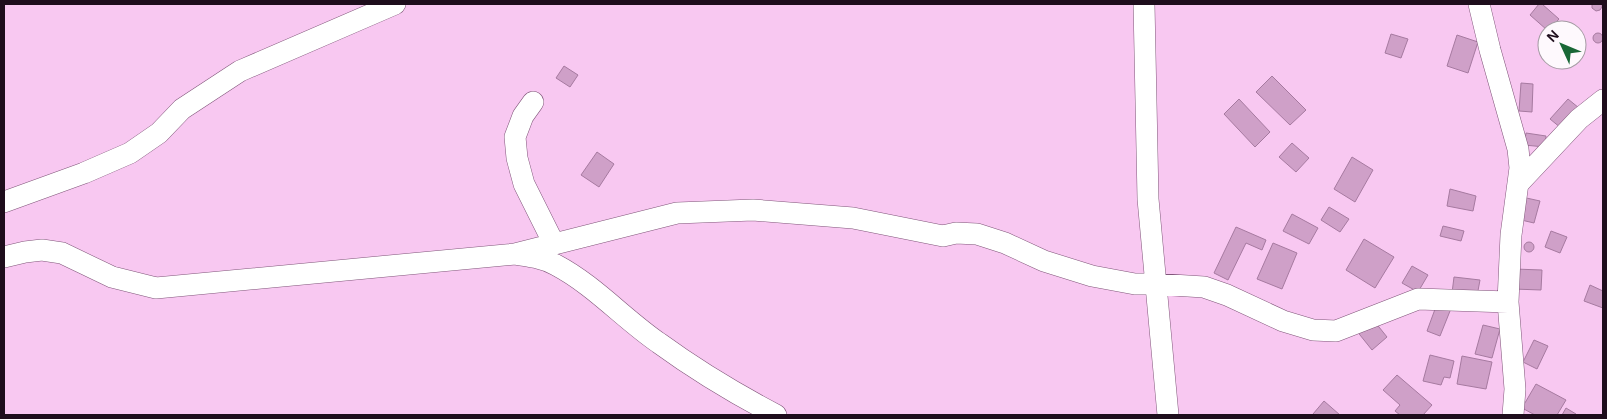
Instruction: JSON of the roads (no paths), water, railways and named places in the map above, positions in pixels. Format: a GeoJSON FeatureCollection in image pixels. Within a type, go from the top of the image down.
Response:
{"type":"FeatureCollection","features":[{"type":"Feature","properties":{"kind":"street"},"geometry":{"type":"LineString","coordinates":[[4,202],[84,173],[130,153],[159,133],[182,109],[240,71],[396,4]]}},
{"type":"Feature","properties":{"kind":"street"},"geometry":{"type":"LineString","coordinates":[[1144,4],[1148,199],[1168,415]]}},
{"type":"Feature","properties":{"kind":"street"},"geometry":{"type":"LineString","coordinates":[[1479,4],[1518,149],[1520,168],[1511,236],[1508,302],[1515,389],[1513,415]]}},
{"type":"Feature","properties":{"kind":"street"},"geometry":{"type":"LineString","coordinates":[[1518,184],[1579,119],[1603,100]]}},
{"type":"Feature","properties":{"kind":"street"},"geometry":{"type":"LineString","coordinates":[[533,102],[523,116],[515,137],[517,158],[524,184],[554,244]]}},
{"type":"Feature","properties":{"kind":"street"},"geometry":{"type":"LineString","coordinates":[[4,257],[42,250],[62,253],[112,277],[156,288],[515,254],[677,213],[753,210],[853,218],[943,236],[956,233],[977,234],[1005,243],[1044,261],[1092,276],[1135,284],[1204,288],[1227,295],[1282,321],[1313,330],[1336,331],[1418,299],[1508,302]]}},
{"type":"Feature","properties":{"kind":"street"},"geometry":{"type":"LineString","coordinates":[[515,254],[535,257],[555,264],[584,283],[658,343],[742,397],[776,415]]}}]}
